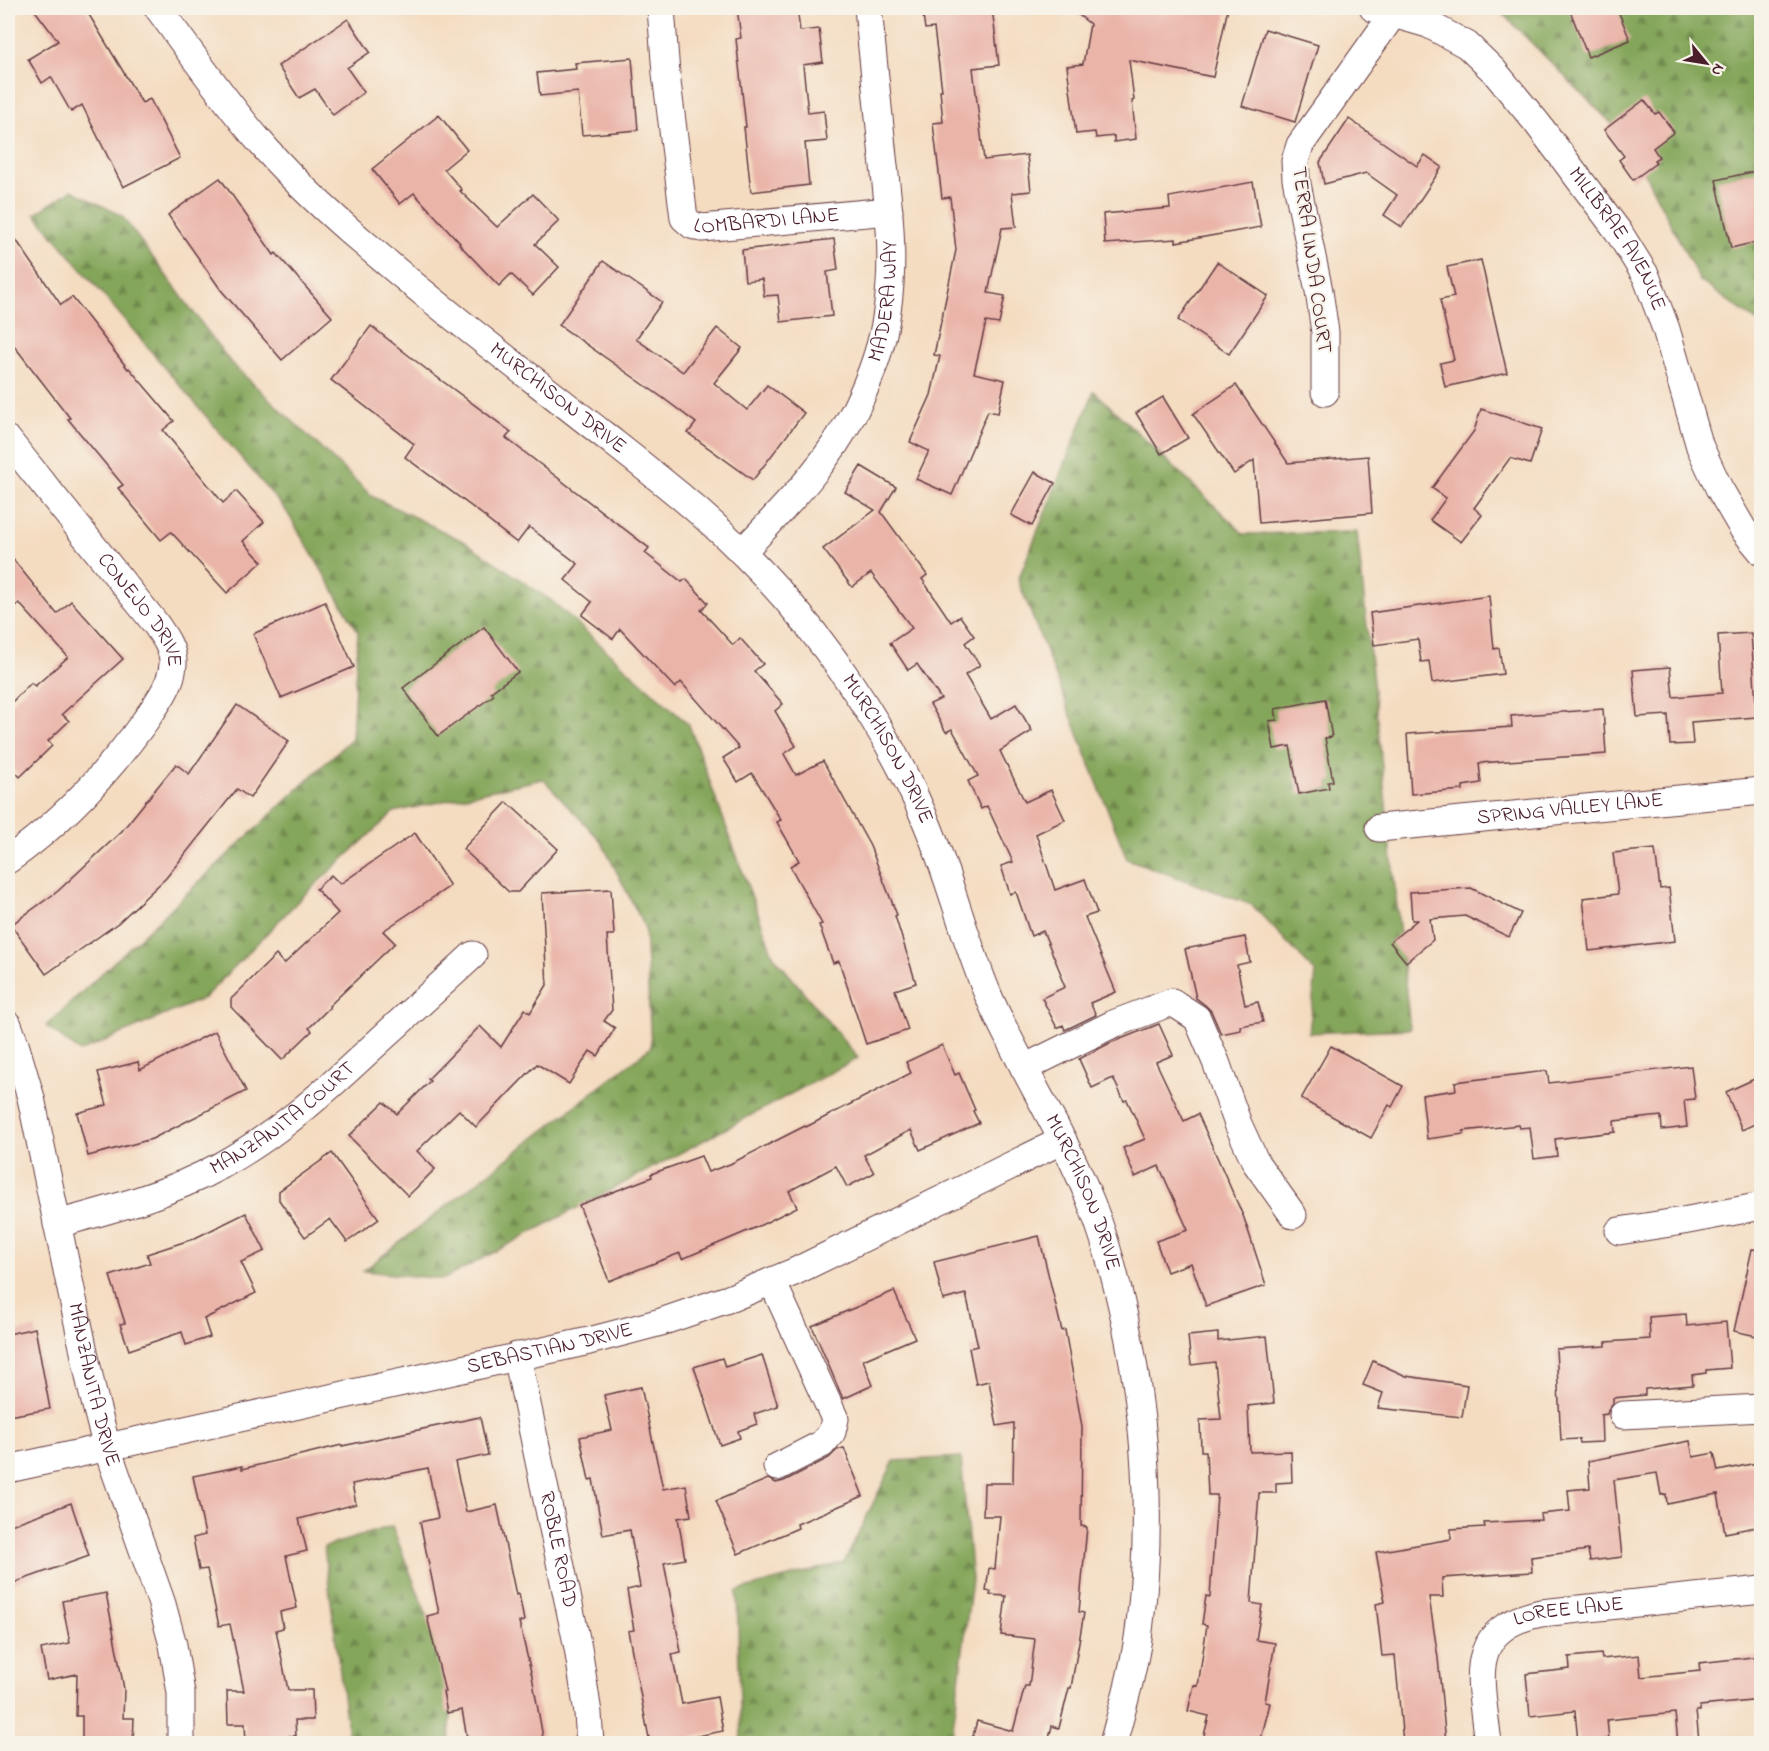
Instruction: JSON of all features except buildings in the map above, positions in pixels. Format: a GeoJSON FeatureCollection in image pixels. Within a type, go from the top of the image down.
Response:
{"type":"FeatureCollection","features":[{"type":"Feature","properties":{"kind":"street","name":"MURCHISON DRIVE"},"geometry":{"type":"LineString","coordinates":[[158,8],[224,98],[262,144],[346,228],[686,500],[742,552],[789,603],[830,653],[897,760],[924,816],[946,871],[968,942],[989,996],[1063,1140],[1092,1204],[1114,1272],[1131,1346],[1143,1419],[1147,1490],[1146,1565],[1139,1636],[1113,1743]]}},
{"type":"Feature","properties":{"kind":"street","name":"LOMBARDI LANE"},"geometry":{"type":"LineString","coordinates":[[661,8],[666,74],[684,218],[692,225],[702,228],[889,212]]}},
{"type":"Feature","properties":{"kind":"street","name":"MADERA WAY"},"geometry":{"type":"LineString","coordinates":[[742,552],[796,495],[830,452],[854,411],[875,362],[887,312],[891,264],[889,212],[868,8]]}},
{"type":"Feature","properties":{"kind":"street","name":"TERRA LINDA COURT"},"geometry":{"type":"LineString","coordinates":[[1326,392],[1325,332],[1320,291],[1296,179],[1295,161],[1300,145],[1383,10]]}},
{"type":"Feature","properties":{"kind":"street","name":"MILLBRAE AVENUE"},"geometry":{"type":"LineString","coordinates":[[1383,10],[1428,24],[1467,45],[1494,71],[1538,123],[1618,231],[1646,276],[1666,329],[1700,447],[1719,488],[1743,529],[1761,552]]}},
{"type":"Feature","properties":{"kind":"street","name":"CONEJO DRIVE"},"geometry":{"type":"LineString","coordinates":[[8,440],[155,623],[169,644],[174,663],[170,678],[156,705],[123,752],[82,798],[32,843],[8,860]]}},
{"type":"Feature","properties":{"kind":"street","name":"SPRING VALLEY LANE"},"geometry":{"type":"LineString","coordinates":[[1378,828],[1761,791]]}},
{"type":"Feature","properties":{"kind":"street","name":"MANZANITA COURT"},"geometry":{"type":"LineString","coordinates":[[57,1224],[168,1191],[220,1166],[276,1131],[322,1093],[472,955]]}},
{"type":"Feature","properties":{"kind":"street"},"geometry":{"type":"LineString","coordinates":[[1024,1068],[1113,1024],[1172,1002],[1197,1018],[1216,1062],[1238,1124],[1256,1163],[1293,1215]]}},
{"type":"Feature","properties":{"kind":"street","name":"MANZANITA DRIVE"},"geometry":{"type":"LineString","coordinates":[[8,1025],[31,1098],[92,1390],[107,1448],[162,1604],[174,1645],[181,1693],[181,1743]]}},
{"type":"Feature","properties":{"kind":"street","name":"SEBASTIAN DRIVE"},"geometry":{"type":"LineString","coordinates":[[8,1469],[589,1341],[661,1322],[772,1281],[859,1241],[1063,1140]]}},
{"type":"Feature","properties":{"kind":"street"},"geometry":{"type":"LineString","coordinates":[[1619,1232],[1761,1206]]}},
{"type":"Feature","properties":{"kind":"street"},"geometry":{"type":"LineString","coordinates":[[772,1281],[835,1419],[832,1432],[822,1444],[777,1467]]}},
{"type":"Feature","properties":{"kind":"street","name":"ROBLE ROAD"},"geometry":{"type":"LineString","coordinates":[[517,1356],[578,1648],[591,1743]]}},
{"type":"Feature","properties":{"kind":"street"},"geometry":{"type":"LineString","coordinates":[[1623,1415],[1761,1408]]}},
{"type":"Feature","properties":{"kind":"street","name":"LOREE LANE"},"geometry":{"type":"LineString","coordinates":[[1488,1743],[1481,1667],[1485,1648],[1500,1629],[1521,1617],[1761,1590]]}},
{"type":"Feature","properties":{"kind":"green space"},"geometry":{"type":"Polygon","coordinates":[[[1497,8],[1761,8],[1761,324],[1700,281],[1627,139],[1497,8]]]}},
{"type":"Feature","properties":{"kind":"green space"},"geometry":{"type":"Polygon","coordinates":[[[72,190],[122,216],[231,363],[373,497],[465,542],[552,601],[689,725],[773,955],[858,1058],[444,1279],[363,1271],[651,1047],[645,928],[601,841],[543,779],[394,812],[301,898],[204,998],[80,1052],[46,1026],[352,738],[358,631],[287,512],[35,214],[72,190]]]}},
{"type":"Feature","properties":{"kind":"green space"},"geometry":{"type":"Polygon","coordinates":[[[1094,391],[1244,534],[1357,532],[1410,1029],[1309,1033],[1316,973],[1252,905],[1127,859],[1018,580],[1094,391]]]}},
{"type":"Feature","properties":{"kind":"green space"},"geometry":{"type":"Polygon","coordinates":[[[961,1457],[972,1580],[951,1743],[741,1743],[737,1591],[844,1562],[894,1461],[961,1457]]]}},
{"type":"Feature","properties":{"kind":"green space"},"geometry":{"type":"Polygon","coordinates":[[[392,1526],[453,1682],[449,1743],[349,1743],[324,1547],[392,1526]]]}}]}
